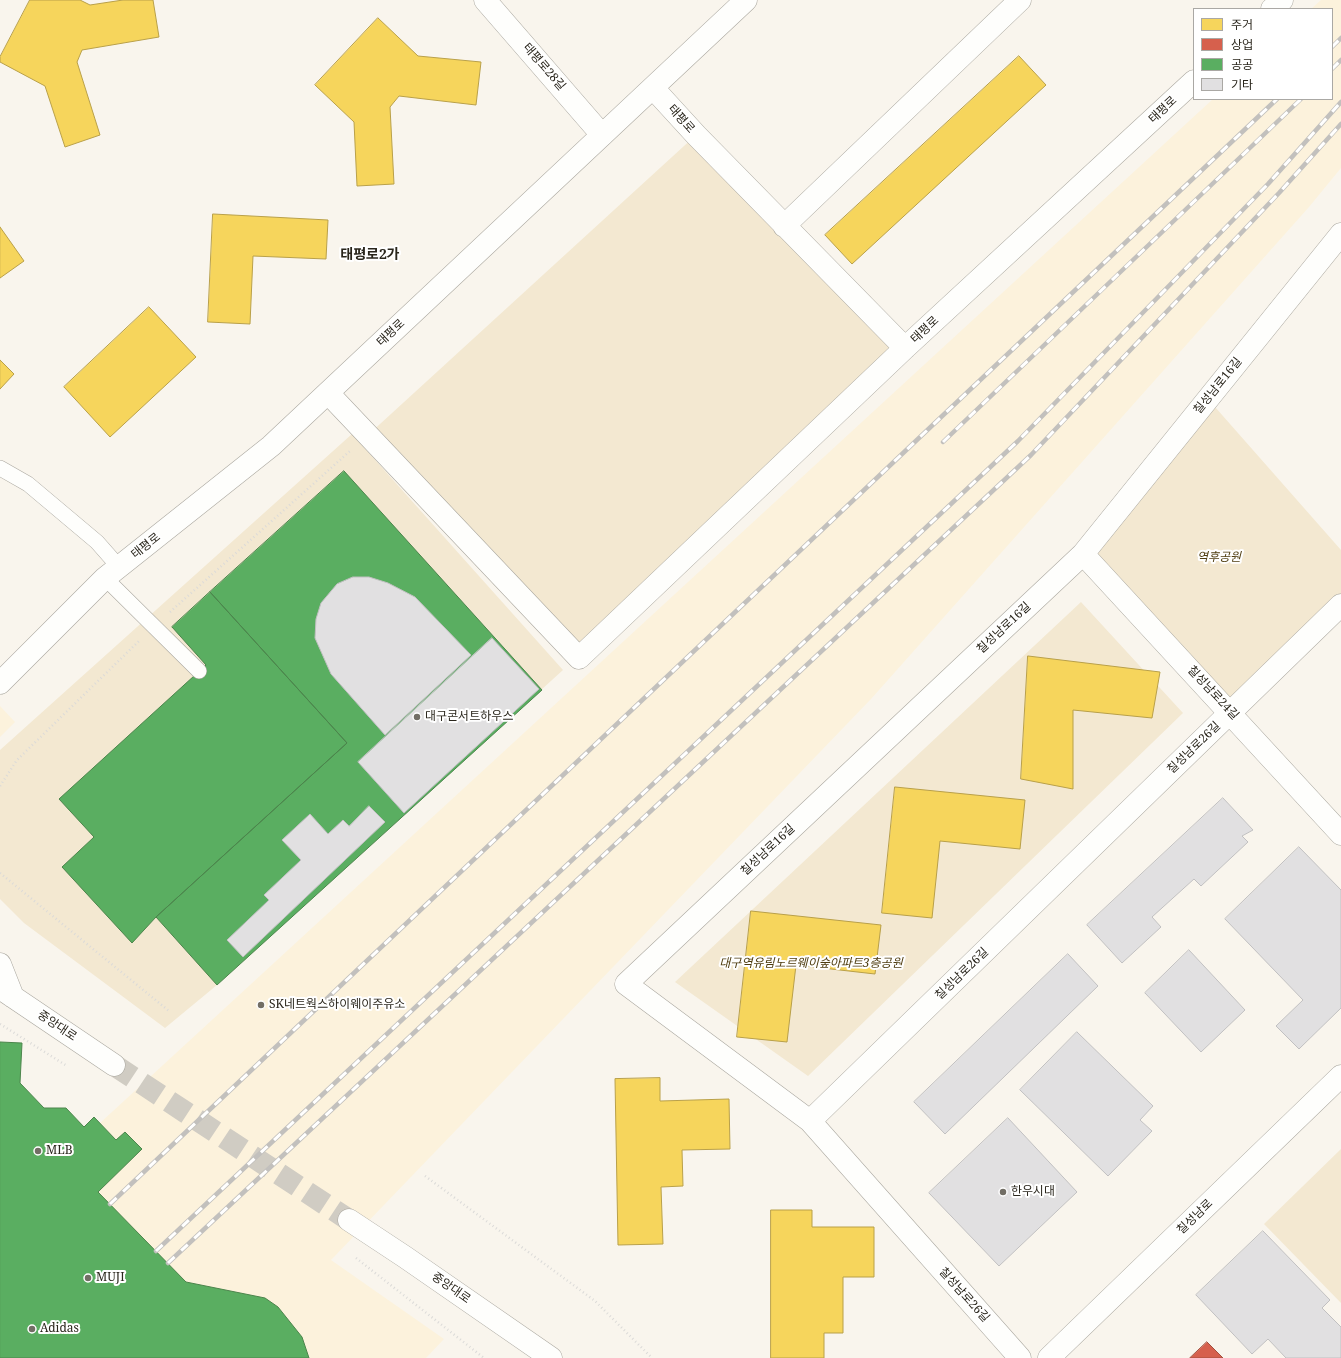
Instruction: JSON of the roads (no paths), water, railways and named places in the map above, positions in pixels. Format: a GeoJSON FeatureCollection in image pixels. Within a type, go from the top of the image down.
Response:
{"type":"FeatureCollection","features":[{"type":"Feature","properties":{"kind":"street","name":"태평로28길"},"geometry":{"type":"LineString","coordinates":[[486,0],[602,135]]}},
{"type":"Feature","properties":{"kind":"street","name":"태평로"},"geometry":{"type":"LineString","coordinates":[[0,683],[112,573],[271,446],[746,0]]}},
{"type":"Feature","properties":{"kind":"street"},"geometry":{"type":"LineString","coordinates":[[784,226],[1020,0]]}},
{"type":"Feature","properties":{"kind":"street"},"geometry":{"type":"LineString","coordinates":[[1273,8],[1282,0]]}},
{"type":"Feature","properties":{"kind":"street","name":"태평로"},"geometry":{"type":"LineString","coordinates":[[652,88],[784,226],[905,348],[1193,82]]}},
{"type":"Feature","properties":{"kind":"street","name":"칠성남로16길"},"geometry":{"type":"LineString","coordinates":[[810,1121],[626,984],[1083,554],[1341,234]]}},
{"type":"Feature","properties":{"kind":"street"},"geometry":{"type":"LineString","coordinates":[[328,392],[579,658],[905,348]]}},
{"type":"Feature","properties":{"kind":"street","name":"칠성남로24길"},"geometry":{"type":"LineString","coordinates":[[1083,554],[1341,834]]}},
{"type":"Feature","properties":{"kind":"street","name":"칠성남로26길"},"geometry":{"type":"LineString","coordinates":[[1020,1358],[810,1121],[1341,605]]}},
{"type":"Feature","properties":{"kind":"street"},"geometry":{"type":"LineString","coordinates":[[0,964],[7,992]]}},
{"type":"Feature","properties":{"kind":"street","name":"중앙대로"},"geometry":{"type":"LineString","coordinates":[[7,992],[114,1065]]}},
{"type":"Feature","properties":{"kind":"street","name":"칠성남로"},"geometry":{"type":"LineString","coordinates":[[1049,1358],[1341,1076]]}},
{"type":"Feature","properties":{"kind":"street","name":"중앙대로"},"geometry":{"type":"LineString","coordinates":[[349,1220],[551,1358]]}},
{"type":"Feature","properties":{"kind":"lane","name":"태평로"},"geometry":{"type":"LineString","coordinates":[[0,468],[28,484],[97,542],[112,573]]}},
{"type":"Feature","properties":{"kind":"lane"},"geometry":{"type":"LineString","coordinates":[[112,573],[154,627],[199,671]]}},
{"type":"Feature","properties":{"kind":"tunnel"},"geometry":{"type":"LineString","coordinates":[[114,1065],[349,1220]]}},
{"type":"Feature","properties":{"kind":"railway"},"geometry":{"type":"LineString","coordinates":[[1333,46],[1341,38]]}},
{"type":"Feature","properties":{"kind":"railway"},"geometry":{"type":"LineString","coordinates":[[1333,68],[1341,60]]}},
{"type":"Feature","properties":{"kind":"railway"},"geometry":{"type":"LineString","coordinates":[[110,1204],[1276,100]]}},
{"type":"Feature","properties":{"kind":"railway"},"geometry":{"type":"LineString","coordinates":[[943,442],[1300,100]]}},
{"type":"Feature","properties":{"kind":"railway"},"geometry":{"type":"LineString","coordinates":[[156,1251],[1018,441],[1268,184],[1341,102]]}},
{"type":"Feature","properties":{"kind":"railway"},"geometry":{"type":"LineString","coordinates":[[168,1263],[1031,455],[1279,193],[1341,124]]}},
{"type":"Feature","properties":{"kind":"place","name":"대구콘서트하우스"},"geometry":{"type":"Point","coordinates":[417,717]}},
{"type":"Feature","properties":{"kind":"place","name":"SK네트웍스하이웨이주유소"},"geometry":{"type":"Point","coordinates":[261,1005]}},
{"type":"Feature","properties":{"kind":"place","name":"MLB"},"geometry":{"type":"Point","coordinates":[38,1151]}},
{"type":"Feature","properties":{"kind":"place","name":"한우시대"},"geometry":{"type":"Point","coordinates":[1003,1192]}},
{"type":"Feature","properties":{"kind":"place","name":"MUJI"},"geometry":{"type":"Point","coordinates":[88,1278]}},
{"type":"Feature","properties":{"kind":"place","name":"Adidas"},"geometry":{"type":"Point","coordinates":[32,1329]}},
{"type":"Feature","properties":{"kind":"district","name":"태평로2가"},"geometry":{"type":"Point","coordinates":[370,255]}},
{"type":"Feature","properties":{"kind":"park label","name":"역후공원"},"geometry":{"type":"Point","coordinates":[1219,558]}},
{"type":"Feature","properties":{"kind":"park label","name":"대구역유림노르웨이숲아파트3층공원"},"geometry":{"type":"Point","coordinates":[811,964]}}]}
